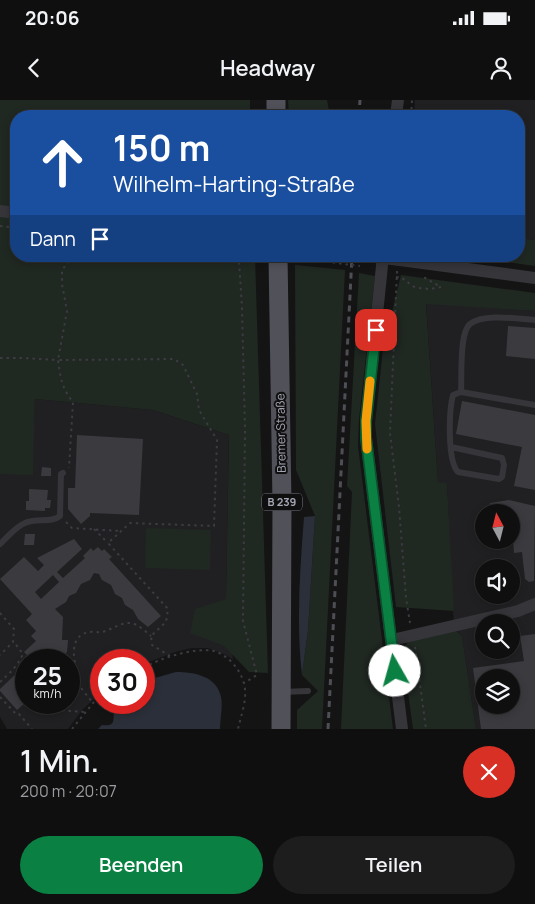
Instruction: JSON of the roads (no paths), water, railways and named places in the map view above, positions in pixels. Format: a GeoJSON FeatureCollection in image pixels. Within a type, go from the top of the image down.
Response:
{"type":"FeatureCollection","features":[{"type":"Feature","properties":{"kind":"main road","name":"Bremer Straße"},"geometry":{"type":"LineString","coordinates":[[279,262],[282,494],[281,729]]}},
{"type":"Feature","properties":{"kind":"street"},"geometry":{"type":"LineString","coordinates":[[370,262],[399,267],[535,278]]}},
{"type":"Feature","properties":{"kind":"street"},"geometry":{"type":"LineString","coordinates":[[382,262],[366,421],[366,438],[402,729]]}},
{"type":"Feature","properties":{"kind":"street"},"geometry":{"type":"LineString","coordinates":[[392,640],[518,611],[535,604]]}},
{"type":"Feature","properties":{"kind":"lane"},"geometry":{"type":"LineString","coordinates":[[461,392],[463,343],[465,332],[470,324],[479,320],[498,318],[535,320]]}},
{"type":"Feature","properties":{"kind":"lane"},"geometry":{"type":"LineString","coordinates":[[451,447],[502,458],[504,465],[502,477],[496,479],[458,472],[455,469],[451,447],[449,435],[450,407],[453,395],[461,392],[535,404]]}},
{"type":"Feature","properties":{"kind":"lane"},"geometry":{"type":"LineString","coordinates":[[0,544],[23,524],[32,520],[56,519],[60,516],[61,474],[63,473]]}},
{"type":"Feature","properties":{"kind":"lane"},"geometry":{"type":"LineString","coordinates":[[281,692],[308,691]]}},
{"type":"Feature","properties":{"kind":"railway"},"geometry":{"type":"LineString","coordinates":[[359,110],[360,100]]}},
{"type":"Feature","properties":{"kind":"railway"},"geometry":{"type":"LineString","coordinates":[[328,729],[352,262]]}}]}
